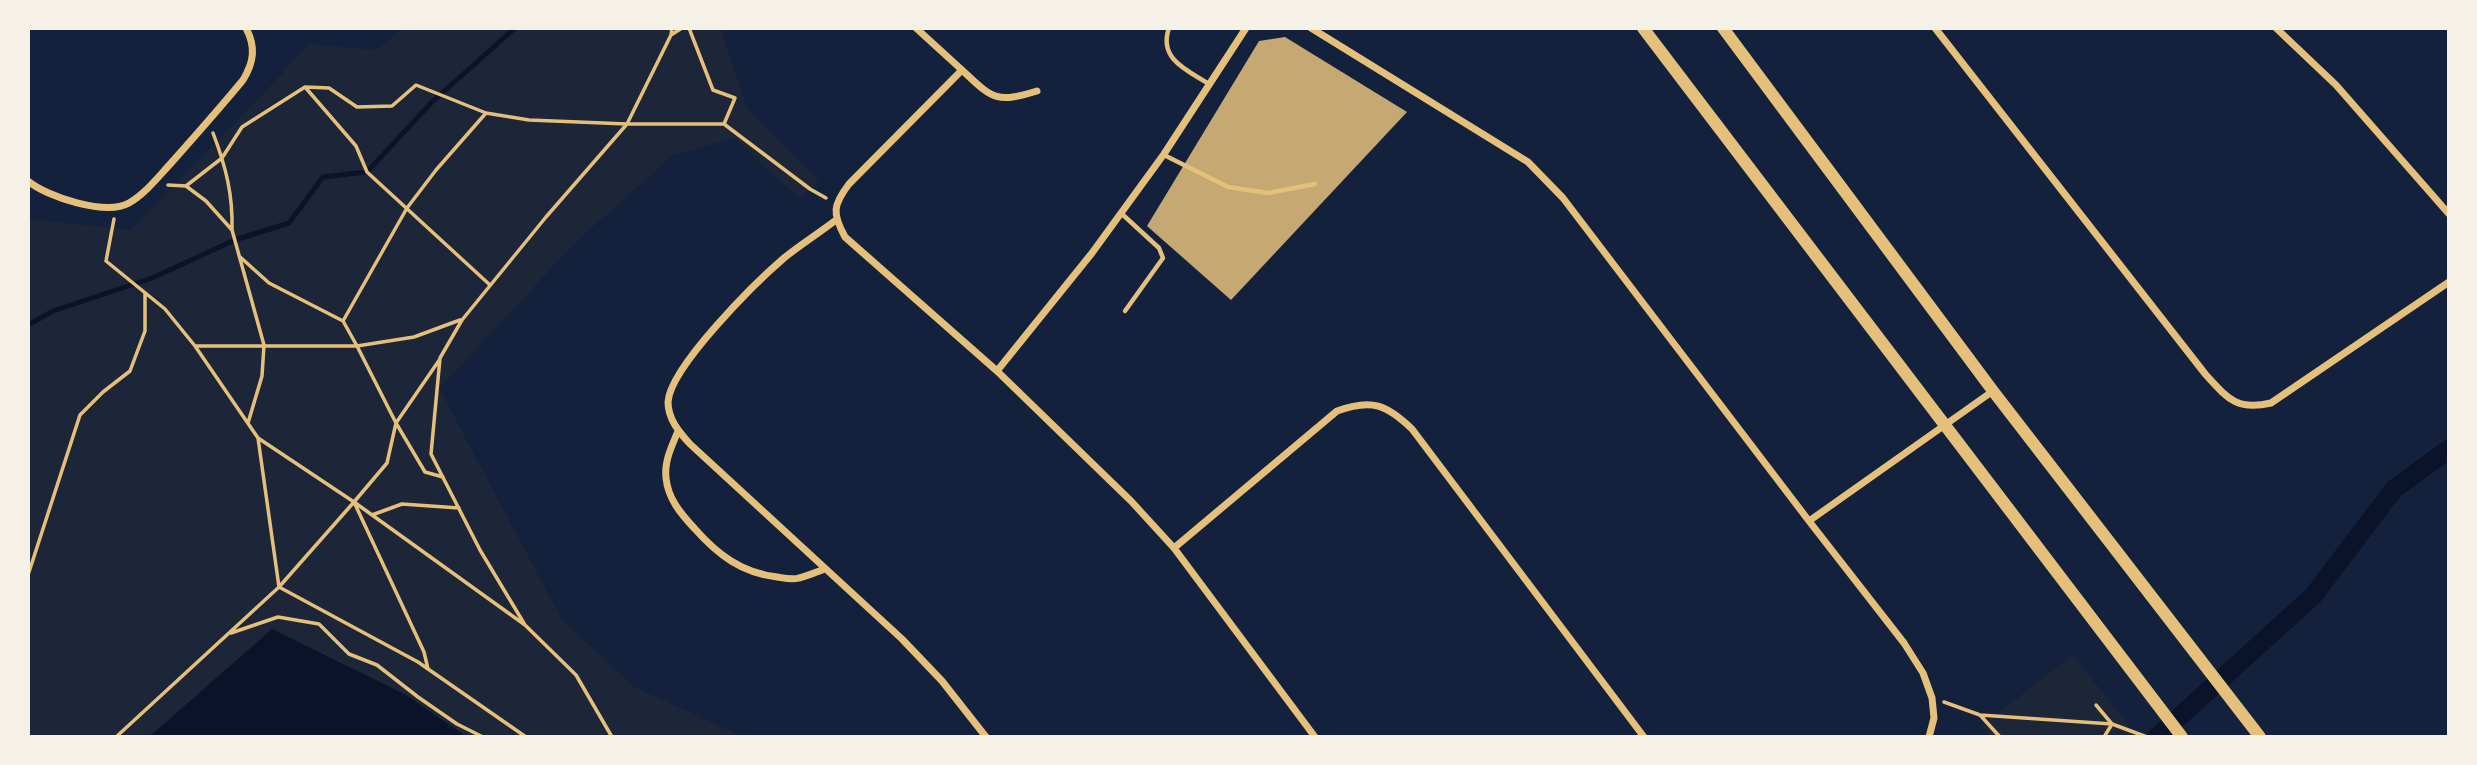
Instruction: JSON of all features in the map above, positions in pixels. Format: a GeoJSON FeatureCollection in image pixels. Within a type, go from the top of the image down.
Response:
{"type":"FeatureCollection","features":[{"type":"Feature","properties":{"kind":"street"},"geometry":{"type":"LineString","coordinates":[[28,181],[36,188],[62,199],[115,208],[129,203],[151,185],[208,122],[250,69],[254,54],[253,41],[246,28]]}},
{"type":"Feature","properties":{"kind":"street"},"geometry":{"type":"LineString","coordinates":[[916,28],[986,93],[1015,98],[1037,92]]}},
{"type":"Feature","properties":{"kind":"street"},"geometry":{"type":"LineString","coordinates":[[997,371],[1092,253],[1164,154],[1247,28]]}},
{"type":"Feature","properties":{"kind":"street"},"geometry":{"type":"LineString","coordinates":[[1311,28],[1528,162],[1563,198],[1808,522],[1904,643],[1923,673],[1932,698],[1934,718],[1929,737]]}},
{"type":"Feature","properties":{"kind":"street"},"geometry":{"type":"LineString","coordinates":[[1643,28],[2182,737]]}},
{"type":"Feature","properties":{"kind":"street"},"geometry":{"type":"LineString","coordinates":[[1723,28],[1993,391],[2260,737]]}},
{"type":"Feature","properties":{"kind":"street"},"geometry":{"type":"LineString","coordinates":[[1935,28],[2206,375],[2228,398],[2252,408],[2271,403],[2449,282]]}},
{"type":"Feature","properties":{"kind":"street"},"geometry":{"type":"LineString","coordinates":[[2276,28],[2336,85],[2449,214]]}},
{"type":"Feature","properties":{"kind":"street"},"geometry":{"type":"LineString","coordinates":[[962,70],[849,184],[837,204],[836,220],[845,237],[997,371],[1131,501],[1174,548],[1315,737]]}},
{"type":"Feature","properties":{"kind":"street"},"geometry":{"type":"LineString","coordinates":[[836,220],[784,258],[682,367],[670,388],[668,405],[671,419],[678,431],[902,639],[942,681],[986,737]]}},
{"type":"Feature","properties":{"kind":"street"},"geometry":{"type":"LineString","coordinates":[[1808,522],[1993,391]]}},
{"type":"Feature","properties":{"kind":"street"},"geometry":{"type":"LineString","coordinates":[[1174,548],[1338,411],[1360,404],[1383,407],[1412,429],[1644,737]]}},
{"type":"Feature","properties":{"kind":"street"},"geometry":{"type":"LineString","coordinates":[[678,431],[667,461],[669,493],[680,513],[708,544],[729,562],[750,572],[767,576],[797,579],[825,569]]}},
{"type":"Feature","properties":{"kind":"lane"},"geometry":{"type":"LineString","coordinates":[[1169,28],[1165,40],[1166,50],[1181,66],[1210,84]]}},
{"type":"Feature","properties":{"kind":"lane"},"geometry":{"type":"LineString","coordinates":[[1164,154],[1228,187],[1268,193],[1315,184]]}},
{"type":"Feature","properties":{"kind":"lane"},"geometry":{"type":"LineString","coordinates":[[1121,213],[1159,248],[1163,258],[1125,311]]}},
{"type":"Feature","properties":{"kind":"path"},"geometry":{"type":"LineString","coordinates":[[116,737],[279,587],[387,463],[396,423],[462,320],[545,216],[627,124],[671,36],[672,28]]}},
{"type":"Feature","properties":{"kind":"path"},"geometry":{"type":"LineString","coordinates":[[671,36],[682,28]]}},
{"type":"Feature","properties":{"kind":"path"},"geometry":{"type":"LineString","coordinates":[[689,28],[713,90],[735,98],[724,124]]}},
{"type":"Feature","properties":{"kind":"path"},"geometry":{"type":"LineString","coordinates":[[186,186],[222,158],[242,127],[305,86],[329,88],[357,107],[392,106],[416,85],[486,113],[529,120],[724,124],[810,189],[837,204]]}},
{"type":"Feature","properties":{"kind":"path"},"geometry":{"type":"LineString","coordinates":[[305,86],[356,146],[367,172],[490,285]]}},
{"type":"Feature","properties":{"kind":"path"},"geometry":{"type":"LineString","coordinates":[[343,321],[407,208],[486,113]]}},
{"type":"Feature","properties":{"kind":"path"},"geometry":{"type":"LineString","coordinates":[[208,122],[222,158],[232,201],[232,230],[264,345],[262,376],[248,422]]}},
{"type":"Feature","properties":{"kind":"path"},"geometry":{"type":"LineString","coordinates":[[151,185],[186,186],[206,201],[232,230]]}},
{"type":"Feature","properties":{"kind":"path"},"geometry":{"type":"LineString","coordinates":[[115,208],[114,228],[106,261],[165,309],[195,346],[258,438],[279,587]]}},
{"type":"Feature","properties":{"kind":"path"},"geometry":{"type":"LineString","coordinates":[[239,256],[269,283],[343,321],[396,423],[425,472],[443,477]]}},
{"type":"Feature","properties":{"kind":"path"},"geometry":{"type":"LineString","coordinates":[[28,575],[80,415],[130,371],[145,331],[145,293]]}},
{"type":"Feature","properties":{"kind":"path"},"geometry":{"type":"LineString","coordinates":[[195,346],[357,346],[414,337],[462,320]]}},
{"type":"Feature","properties":{"kind":"path"},"geometry":{"type":"LineString","coordinates":[[440,358],[431,454],[480,550],[525,625]]}},
{"type":"Feature","properties":{"kind":"path"},"geometry":{"type":"LineString","coordinates":[[258,438],[354,502],[525,625],[576,675],[612,737]]}},
{"type":"Feature","properties":{"kind":"path"},"geometry":{"type":"LineString","coordinates":[[354,502],[424,652],[428,669]]}},
{"type":"Feature","properties":{"kind":"path"},"geometry":{"type":"LineString","coordinates":[[372,515],[402,504],[459,508]]}},
{"type":"Feature","properties":{"kind":"path"},"geometry":{"type":"LineString","coordinates":[[279,587],[428,669],[526,737]]}},
{"type":"Feature","properties":{"kind":"path"},"geometry":{"type":"LineString","coordinates":[[229,633],[278,617],[319,624],[349,654],[377,664],[457,724],[483,737]]}},
{"type":"Feature","properties":{"kind":"path"},"geometry":{"type":"LineString","coordinates":[[1932,698],[1980,715],[2112,723],[2147,737]]}},
{"type":"Feature","properties":{"kind":"path"},"geometry":{"type":"LineString","coordinates":[[2096,705],[2112,723]]}},
{"type":"Feature","properties":{"kind":"path"},"geometry":{"type":"LineString","coordinates":[[1980,715],[2000,737]]}},
{"type":"Feature","properties":{"kind":"path"},"geometry":{"type":"LineString","coordinates":[[2104,737],[2112,723]]}},
{"type":"Feature","properties":{"kind":"shaded area"},"geometry":{"type":"Polygon","coordinates":[[[403,28],[720,28],[748,110],[819,182],[799,198],[734,138],[673,155],[577,241],[439,388],[562,620],[634,687],[744,737],[28,737],[28,219],[131,230],[308,44],[377,50],[403,28]]]}},
{"type":"Feature","properties":{"kind":"shaded area"},"geometry":{"type":"Polygon","coordinates":[[[272,629],[406,695],[467,737],[149,737],[272,629]]]}},
{"type":"Feature","properties":{"kind":"shaded area"},"geometry":{"type":"Polygon","coordinates":[[[2073,655],[2138,737],[1991,737],[1981,726],[2073,655]]]}},
{"type":"Feature","properties":{"kind":"building"},"geometry":{"type":"Polygon","coordinates":[[[1285,37],[1407,112],[1231,300],[1147,226],[1259,41],[1285,37]]]}},
{"type":"Feature","properties":{"kind":"waterway"},"geometry":{"type":"LineString","coordinates":[[28,325],[53,311],[152,278],[235,240],[289,223],[323,177],[367,172],[432,102],[515,28]]}},
{"type":"Feature","properties":{"kind":"waterway"},"geometry":{"type":"LineString","coordinates":[[2157,737],[2313,596],[2394,489],[2449,449]]}}]}
